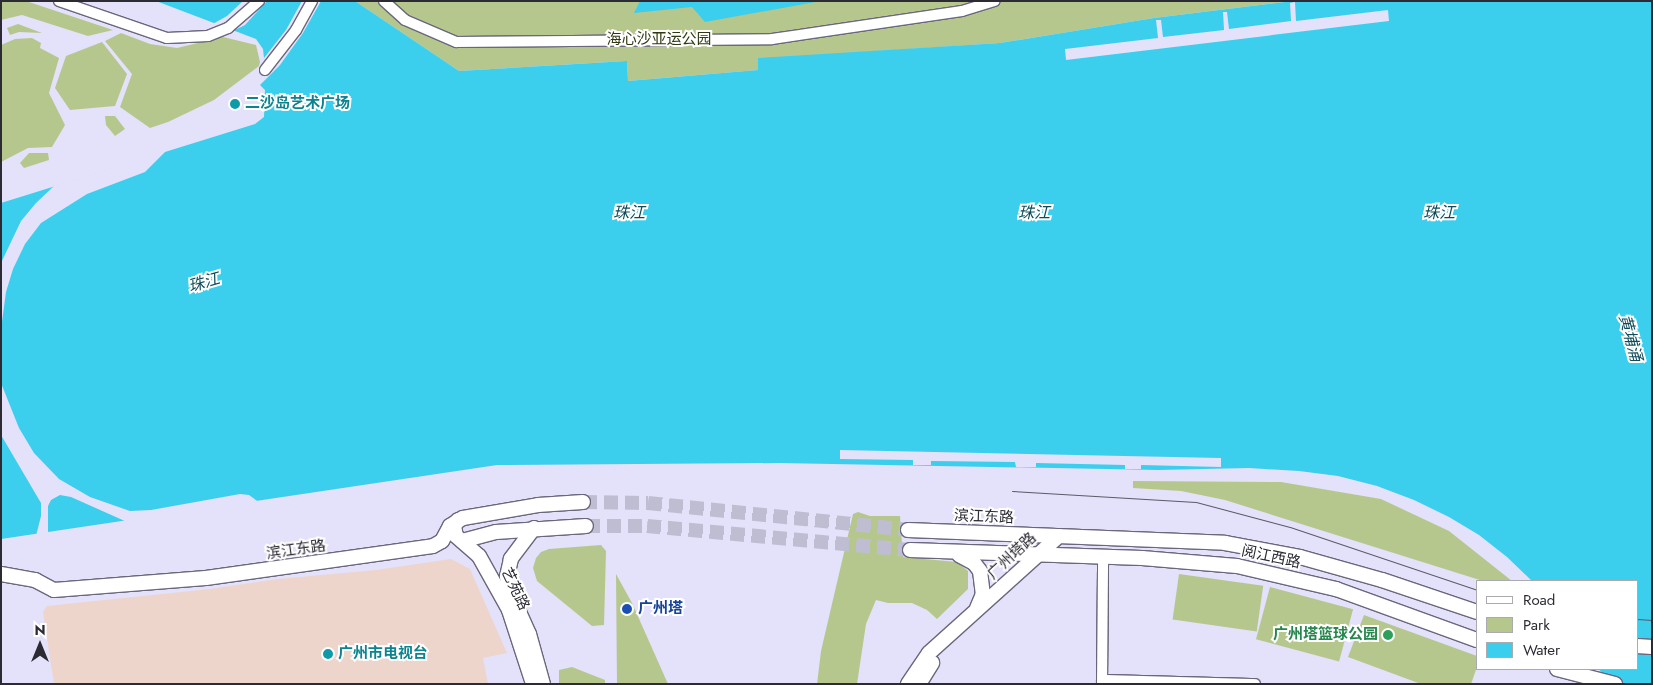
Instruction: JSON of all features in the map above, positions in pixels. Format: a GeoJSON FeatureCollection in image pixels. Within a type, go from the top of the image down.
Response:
{"type":"FeatureCollection","features":[{"type":"Feature","properties":{"kind":"street"},"geometry":{"type":"LineString","coordinates":[[59,1],[168,38],[208,36],[237,22],[259,1]]}},
{"type":"Feature","properties":{"kind":"street"},"geometry":{"type":"LineString","coordinates":[[265,70],[296,30],[312,1]]}},
{"type":"Feature","properties":{"kind":"street"},"geometry":{"type":"LineString","coordinates":[[384,1],[405,20],[456,42],[772,39],[962,11],[995,1]]}},
{"type":"Feature","properties":{"kind":"street"},"geometry":{"type":"LineString","coordinates":[[583,502],[502,510],[458,520],[455,523],[454,532],[462,541],[496,532],[586,526]]}},
{"type":"Feature","properties":{"kind":"street","name":"滨江东路"},"geometry":{"type":"LineString","coordinates":[[1,574],[35,580],[54,590],[206,578],[433,546],[442,541],[450,526],[458,520]]}},
{"type":"Feature","properties":{"kind":"street","name":"艺苑路"},"geometry":{"type":"LineString","coordinates":[[534,528],[517,548],[511,559],[507,577],[510,592],[529,634],[543,684]]}},
{"type":"Feature","properties":{"kind":"street","name":"滨江东路"},"geometry":{"type":"LineString","coordinates":[[908,530],[1059,536]]}},
{"type":"Feature","properties":{"kind":"street","name":"广州塔路"},"geometry":{"type":"LineString","coordinates":[[919,684],[933,662],[1050,555],[1059,536]]}},
{"type":"Feature","properties":{"kind":"street","name":"广州塔路"},"geometry":{"type":"LineString","coordinates":[[908,684],[929,653],[1059,536]]}},
{"type":"Feature","properties":{"kind":"street","name":"阅江西路"},"geometry":{"type":"LineString","coordinates":[[1059,536],[1182,539],[1259,548],[1300,557],[1382,580],[1476,612]]}},
{"type":"Feature","properties":{"kind":"street","name":"艺苑路"},"geometry":{"type":"LineString","coordinates":[[462,541],[479,556],[500,592],[517,630],[533,684]]}},
{"type":"Feature","properties":{"kind":"street"},"geometry":{"type":"LineString","coordinates":[[910,550],[1050,555]]}},
{"type":"Feature","properties":{"kind":"street"},"geometry":{"type":"LineString","coordinates":[[948,552],[974,563],[980,571],[983,594],[976,611]]}},
{"type":"Feature","properties":{"kind":"street","name":"阅江西路"},"geometry":{"type":"LineString","coordinates":[[1050,555],[1204,562],[1293,577],[1336,589],[1476,640]]}},
{"type":"Feature","properties":{"kind":"street"},"geometry":{"type":"LineString","coordinates":[[1102,557],[1102,682],[1255,684]]}},
{"type":"Feature","properties":{"kind":"street"},"geometry":{"type":"LineString","coordinates":[[1638,646],[1652,647]]}},
{"type":"Feature","properties":{"kind":"street"},"geometry":{"type":"LineString","coordinates":[[1561,670],[1615,684]]}},
{"type":"Feature","properties":{"kind":"shaded area"},"geometry":{"type":"Polygon","coordinates":[[[451,559],[470,569],[507,653],[483,658],[488,684],[54,684],[43,612],[47,606],[210,589],[278,579],[376,570],[451,559]]]}},
{"type":"Feature","properties":{"kind":"green space"},"geometry":{"type":"Polygon","coordinates":[[[1,1],[26,1],[113,30],[88,36],[22,15],[1,20],[1,1]]]}},
{"type":"Feature","properties":{"kind":"green space","name":"海心沙亚运公园"},"geometry":{"type":"Polygon","coordinates":[[[355,1],[1293,1],[1154,18],[1000,43],[758,59],[758,70],[628,81],[627,61],[459,71],[355,1]]]}},
{"type":"Feature","properties":{"kind":"green space"},"geometry":{"type":"Polygon","coordinates":[[[18,24],[42,33],[19,32],[10,35],[7,28],[18,24]]]}},
{"type":"Feature","properties":{"kind":"green space"},"geometry":{"type":"Polygon","coordinates":[[[121,33],[150,44],[177,48],[223,37],[256,45],[260,62],[259,66],[214,100],[168,122],[150,128],[120,107],[132,74],[105,41],[121,33]]]}},
{"type":"Feature","properties":{"kind":"green space"},"geometry":{"type":"Polygon","coordinates":[[[32,38],[41,43],[40,48],[59,58],[49,93],[65,125],[52,147],[28,148],[1,162],[1,45],[15,39],[32,38]]]}},
{"type":"Feature","properties":{"kind":"green space"},"geometry":{"type":"Polygon","coordinates":[[[102,42],[127,74],[115,106],[70,110],[55,88],[66,56],[102,42]]]}},
{"type":"Feature","properties":{"kind":"green space"},"geometry":{"type":"Polygon","coordinates":[[[105,116],[115,116],[125,129],[115,136],[106,125],[105,116]]]}},
{"type":"Feature","properties":{"kind":"green space"},"geometry":{"type":"Polygon","coordinates":[[[29,153],[48,153],[49,160],[24,168],[20,163],[29,153]]]}},
{"type":"Feature","properties":{"kind":"green space"},"geometry":{"type":"Polygon","coordinates":[[[1133,481],[1281,482],[1381,499],[1449,531],[1511,580],[1480,580],[1225,500],[1181,491],[1133,488],[1133,481]]]}},
{"type":"Feature","properties":{"kind":"green space"},"geometry":{"type":"Polygon","coordinates":[[[858,512],[870,516],[900,516],[903,557],[957,562],[968,571],[968,589],[937,619],[927,610],[912,603],[888,603],[876,600],[866,624],[857,684],[817,684],[821,651],[853,514],[858,512]]]}},
{"type":"Feature","properties":{"kind":"green space"},"geometry":{"type":"Polygon","coordinates":[[[601,545],[606,551],[604,625],[592,626],[537,581],[533,568],[536,558],[541,552],[549,549],[601,545]]]}},
{"type":"Feature","properties":{"kind":"green space"},"geometry":{"type":"Polygon","coordinates":[[[616,574],[632,603],[668,684],[617,684],[616,574]]]}},
{"type":"Feature","properties":{"kind":"green space"},"geometry":{"type":"Polygon","coordinates":[[[1179,574],[1263,586],[1257,631],[1173,620],[1179,574]]]}},
{"type":"Feature","properties":{"kind":"green space"},"geometry":{"type":"Polygon","coordinates":[[[1270,587],[1353,609],[1339,661],[1256,639],[1270,587]]]}},
{"type":"Feature","properties":{"kind":"green space","name":"广州塔篮球公园"},"geometry":{"type":"Polygon","coordinates":[[[1364,615],[1476,656],[1476,670],[1471,684],[1421,684],[1348,657],[1364,615]]]}},
{"type":"Feature","properties":{"kind":"green space"},"geometry":{"type":"Polygon","coordinates":[[[572,667],[605,680],[605,684],[559,684],[559,670],[572,667]]]}},
{"type":"Feature","properties":{"kind":"water"},"geometry":{"type":"Polygon","coordinates":[[[156,1],[355,1],[459,71],[627,61],[628,81],[758,70],[758,58],[1000,43],[1154,18],[1293,1],[1652,1],[1652,684],[1608,684],[1600,670],[1638,670],[1638,580],[1531,580],[1507,557],[1479,535],[1449,517],[1414,500],[1377,486],[1338,476],[1299,471],[1249,468],[1158,470],[780,463],[497,465],[1,539],[1,203],[255,124],[264,117],[265,90],[260,85],[265,80],[263,49],[256,39],[156,1]]]}},
{"type":"Feature","properties":{"kind":"water"},"geometry":{"type":"Polygon","coordinates":[[[640,1],[821,1],[705,22],[692,7],[634,13],[640,1]]]}},
{"type":"Feature","properties":{"kind":"pier"},"geometry":{"type":"Polygon","coordinates":[[[243,1],[267,1],[245,25],[231,32],[211,25],[227,16],[243,1]]]}},
{"type":"Feature","properties":{"kind":"pier"},"geometry":{"type":"Polygon","coordinates":[[[302,1],[321,1],[303,33],[280,65],[265,80],[264,58],[286,30],[302,1]]]}},
{"type":"Feature","properties":{"kind":"pier"},"geometry":{"type":"Polygon","coordinates":[[[1295,2],[1296,21],[1388,10],[1389,21],[1066,60],[1065,49],[1158,38],[1156,20],[1161,20],[1163,37],[1224,30],[1223,12],[1227,12],[1229,29],[1291,21],[1290,3],[1295,2]]]}},
{"type":"Feature","properties":{"kind":"pier"},"geometry":{"type":"Polygon","coordinates":[[[166,151],[145,172],[87,194],[41,223],[25,244],[13,269],[6,292],[1,329],[1,263],[21,221],[36,203],[54,186],[166,151]]]}},
{"type":"Feature","properties":{"kind":"pier"},"geometry":{"type":"Polygon","coordinates":[[[1,383],[19,428],[34,453],[59,479],[90,497],[130,511],[151,510],[240,494],[249,495],[260,503],[127,522],[71,497],[60,495],[51,500],[48,506],[48,535],[36,536],[41,516],[41,503],[1,435],[1,383]]]}},
{"type":"Feature","properties":{"kind":"pier"},"geometry":{"type":"Polygon","coordinates":[[[840,450],[1221,458],[1221,467],[1141,465],[1141,469],[1125,469],[1125,465],[1036,463],[1036,467],[1016,467],[1015,462],[931,461],[931,465],[913,465],[913,460],[840,459],[840,450]]]}},
{"type":"Feature","properties":{"kind":"tunnel"},"geometry":{"type":"LineString","coordinates":[[583,502],[648,503],[908,530]]}},
{"type":"Feature","properties":{"kind":"tunnel"},"geometry":{"type":"LineString","coordinates":[[586,526],[647,526],[910,550]]}},
{"type":"Feature","properties":{"kind":"tram line"},"geometry":{"type":"LineString","coordinates":[[1012,491],[1196,502],[1290,527],[1476,590]]}},
{"type":"Feature","properties":{"kind":"tram line"},"geometry":{"type":"LineString","coordinates":[[1638,619],[1652,620]]}},
{"type":"Feature","properties":{"kind":"place","name":"二沙岛艺术广场"},"geometry":{"type":"Point","coordinates":[235,104]}},
{"type":"Feature","properties":{"kind":"place","name":"广州塔"},"geometry":{"type":"Point","coordinates":[627,609]}},
{"type":"Feature","properties":{"kind":"place","name":"广州塔篮球公园"},"geometry":{"type":"Point","coordinates":[1388,635]}},
{"type":"Feature","properties":{"kind":"place","name":"广州市电视台"},"geometry":{"type":"Point","coordinates":[328,654]}},
{"type":"Feature","properties":{"kind":"water label","name":"珠江"},"geometry":{"type":"Point","coordinates":[629,213]}},
{"type":"Feature","properties":{"kind":"water label","name":"珠江"},"geometry":{"type":"Point","coordinates":[1034,213]}},
{"type":"Feature","properties":{"kind":"water label","name":"珠江"},"geometry":{"type":"Point","coordinates":[1439,213]}},
{"type":"Feature","properties":{"kind":"water label","name":"珠江"},"geometry":{"type":"Point","coordinates":[204,283]}},
{"type":"Feature","properties":{"kind":"water label","name":"黄埔涌"},"geometry":{"type":"Point","coordinates":[1630,338]}}]}
